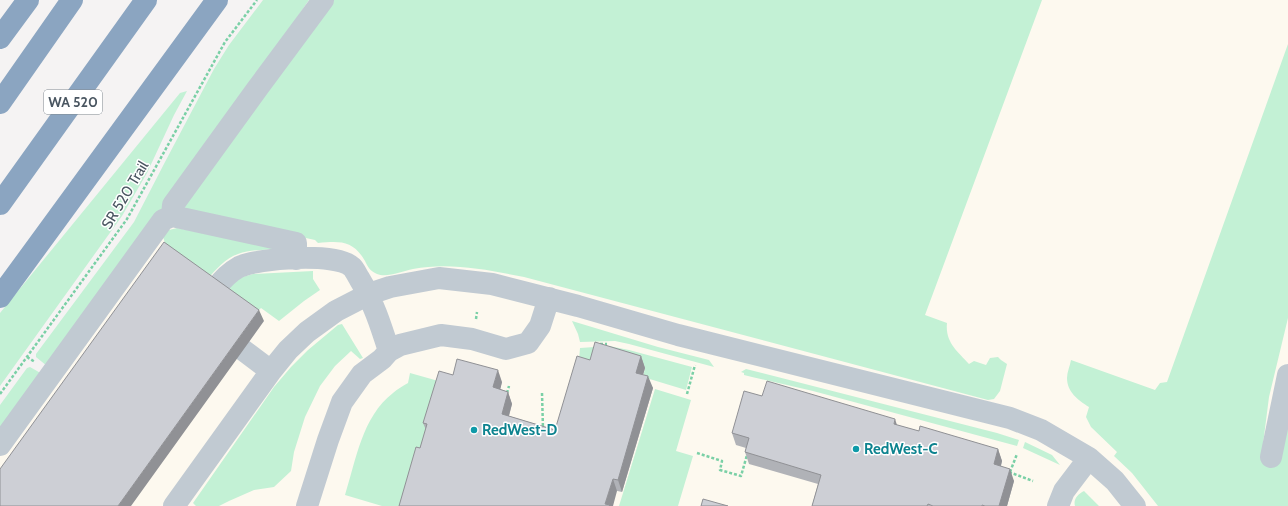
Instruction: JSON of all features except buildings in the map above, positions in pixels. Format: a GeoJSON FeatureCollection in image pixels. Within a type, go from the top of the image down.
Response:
{"type":"FeatureCollection","features":[{"type":"Feature","properties":{"kind":"highway"},"geometry":{"type":"LineString","coordinates":[[0,23],[14,0]]}},
{"type":"Feature","properties":{"kind":"highway"},"geometry":{"type":"LineString","coordinates":[[0,38],[28,0]]}},
{"type":"Feature","properties":{"kind":"highway"},"geometry":{"type":"LineString","coordinates":[[0,103],[72,0]]}},
{"type":"Feature","properties":{"kind":"highway","name":"WA 520"},"geometry":{"type":"LineString","coordinates":[[0,204],[146,0]]}},
{"type":"Feature","properties":{"kind":"highway"},"geometry":{"type":"LineString","coordinates":[[0,297],[216,0]]}},
{"type":"Feature","properties":{"kind":"lane"},"geometry":{"type":"LineString","coordinates":[[172,216],[173,205],[323,0]]}},
{"type":"Feature","properties":{"kind":"lane"},"geometry":{"type":"LineString","coordinates":[[0,445],[163,220],[172,216],[296,244],[296,259]]}},
{"type":"Feature","properties":{"kind":"lane"},"geometry":{"type":"LineString","coordinates":[[216,288],[223,279],[239,267],[272,259],[335,259],[352,267],[369,294],[389,351]]}},
{"type":"Feature","properties":{"kind":"lane"},"geometry":{"type":"LineString","coordinates":[[174,506],[271,371],[288,350],[307,332],[329,316],[369,294],[390,287],[439,278],[492,284],[549,298],[678,335],[1010,418],[1041,430],[1089,458],[1115,481],[1136,506]]}},
{"type":"Feature","properties":{"kind":"lane"},"geometry":{"type":"LineString","coordinates":[[307,506],[342,402],[362,374],[382,359],[389,351],[400,345],[441,335],[472,339],[506,349],[531,349],[549,298]]}},
{"type":"Feature","properties":{"kind":"lane"},"geometry":{"type":"LineString","coordinates":[[243,350],[271,371]]}},
{"type":"Feature","properties":{"kind":"lane"},"geometry":{"type":"LineString","coordinates":[[1271,457],[1288,375]]}},
{"type":"Feature","properties":{"kind":"lane"},"geometry":{"type":"LineString","coordinates":[[1058,506],[1064,491],[1089,458]]}},
{"type":"Feature","properties":{"kind":"path","name":"SR 520 Trail"},"geometry":{"type":"LineString","coordinates":[[0,394],[127,219],[224,42],[257,0]]}},
{"type":"Feature","properties":{"kind":"path"},"geometry":{"type":"LineString","coordinates":[[599,344],[607,344]]}},
{"type":"Feature","properties":{"kind":"path"},"geometry":{"type":"LineString","coordinates":[[687,394],[695,365]]}},
{"type":"Feature","properties":{"kind":"path"},"geometry":{"type":"LineString","coordinates":[[506,395],[509,386]]}},
{"type":"Feature","properties":{"kind":"path"},"geometry":{"type":"LineString","coordinates":[[542,393],[543,430]]}},
{"type":"Feature","properties":{"kind":"path"},"geometry":{"type":"LineString","coordinates":[[697,453],[722,461],[720,470],[741,476],[749,449]]}},
{"type":"Feature","properties":{"kind":"path"},"geometry":{"type":"LineString","coordinates":[[1010,472],[1017,454]]}},
{"type":"Feature","properties":{"kind":"path"},"geometry":{"type":"LineString","coordinates":[[1006,472],[1010,472],[1033,481]]}},
{"type":"Feature","properties":{"kind":"shaded area"},"geometry":{"type":"Polygon","coordinates":[[[316,0],[1288,0],[1288,506],[0,506],[0,432],[316,0]]]}},
{"type":"Feature","properties":{"kind":"green space"},"geometry":{"type":"Polygon","coordinates":[[[263,0],[309,0],[174,197],[47,366],[36,357],[36,354],[134,222],[214,69],[229,45],[263,0]]]}},
{"type":"Feature","properties":{"kind":"green space"},"geometry":{"type":"Polygon","coordinates":[[[333,0],[1042,0],[925,315],[947,323],[950,341],[969,364],[974,361],[986,365],[990,358],[998,357],[1007,364],[1000,391],[994,399],[988,400],[510,274],[469,268],[441,266],[413,269],[390,275],[381,275],[371,270],[356,249],[345,243],[318,243],[315,240],[185,212],[182,209],[333,0]]]}},
{"type":"Feature","properties":{"kind":"green space"},"geometry":{"type":"Polygon","coordinates":[[[1288,44],[1288,318],[1269,397],[1263,444],[1288,413],[1288,506],[1158,506],[1132,473],[1114,456],[1117,452],[1091,427],[1086,417],[1089,407],[1074,395],[1067,383],[1071,360],[1155,390],[1160,383],[1167,382],[1288,44]]]}},
{"type":"Feature","properties":{"kind":"green space"},"geometry":{"type":"Polygon","coordinates":[[[187,91],[147,173],[122,216],[0,386],[0,313],[180,93],[187,91]]]}},
{"type":"Feature","properties":{"kind":"green space"},"geometry":{"type":"Polygon","coordinates":[[[177,228],[282,249],[254,250],[238,254],[225,261],[207,280],[168,252],[162,234],[177,228]]]}},
{"type":"Feature","properties":{"kind":"green space"},"geometry":{"type":"Polygon","coordinates":[[[313,271],[313,279],[320,290],[279,321],[261,308],[255,314],[224,291],[239,278],[253,274],[313,271]]]}},
{"type":"Feature","properties":{"kind":"green space"},"geometry":{"type":"Polygon","coordinates":[[[572,321],[658,347],[709,360],[714,367],[615,341],[580,342],[572,321]]]}},
{"type":"Feature","properties":{"kind":"green space"},"geometry":{"type":"Polygon","coordinates":[[[342,324],[363,358],[360,359],[351,351],[335,366],[320,386],[305,417],[294,452],[291,471],[274,487],[254,490],[219,506],[196,506],[193,503],[274,387],[308,350],[338,325],[342,324]]]}},
{"type":"Feature","properties":{"kind":"green space"},"geometry":{"type":"Polygon","coordinates":[[[609,346],[692,367],[686,390],[643,377],[645,368],[600,355],[596,367],[579,360],[580,348],[609,346]]]}},
{"type":"Feature","properties":{"kind":"green space"},"geometry":{"type":"Polygon","coordinates":[[[30,367],[44,375],[0,439],[0,405],[27,368],[30,367]]]}},
{"type":"Feature","properties":{"kind":"green space"},"geometry":{"type":"Polygon","coordinates":[[[746,369],[997,433],[1019,440],[1017,446],[813,391],[744,375],[744,373],[741,372],[746,369]]]}},
{"type":"Feature","properties":{"kind":"green space"},"geometry":{"type":"Polygon","coordinates":[[[410,373],[442,382],[404,506],[382,506],[345,495],[357,454],[367,427],[382,403],[396,390],[408,383],[410,373]]]}},
{"type":"Feature","properties":{"kind":"green space"},"geometry":{"type":"Polygon","coordinates":[[[655,389],[691,400],[676,451],[693,456],[678,506],[619,506],[655,389]]]}},
{"type":"Feature","properties":{"kind":"green space"},"geometry":{"type":"Polygon","coordinates":[[[1025,442],[1052,455],[1060,465],[1023,448],[1025,442]]]}},
{"type":"Feature","properties":{"kind":"green space"},"geometry":{"type":"Polygon","coordinates":[[[1084,491],[1099,506],[1075,506],[1076,497],[1084,491]]]}},
{"type":"Feature","properties":{"kind":"place","name":"RedWest-D"},"geometry":{"type":"Point","coordinates":[474,430]}},
{"type":"Feature","properties":{"kind":"place","name":"RedWest-C"},"geometry":{"type":"Point","coordinates":[856,449]}}]}
